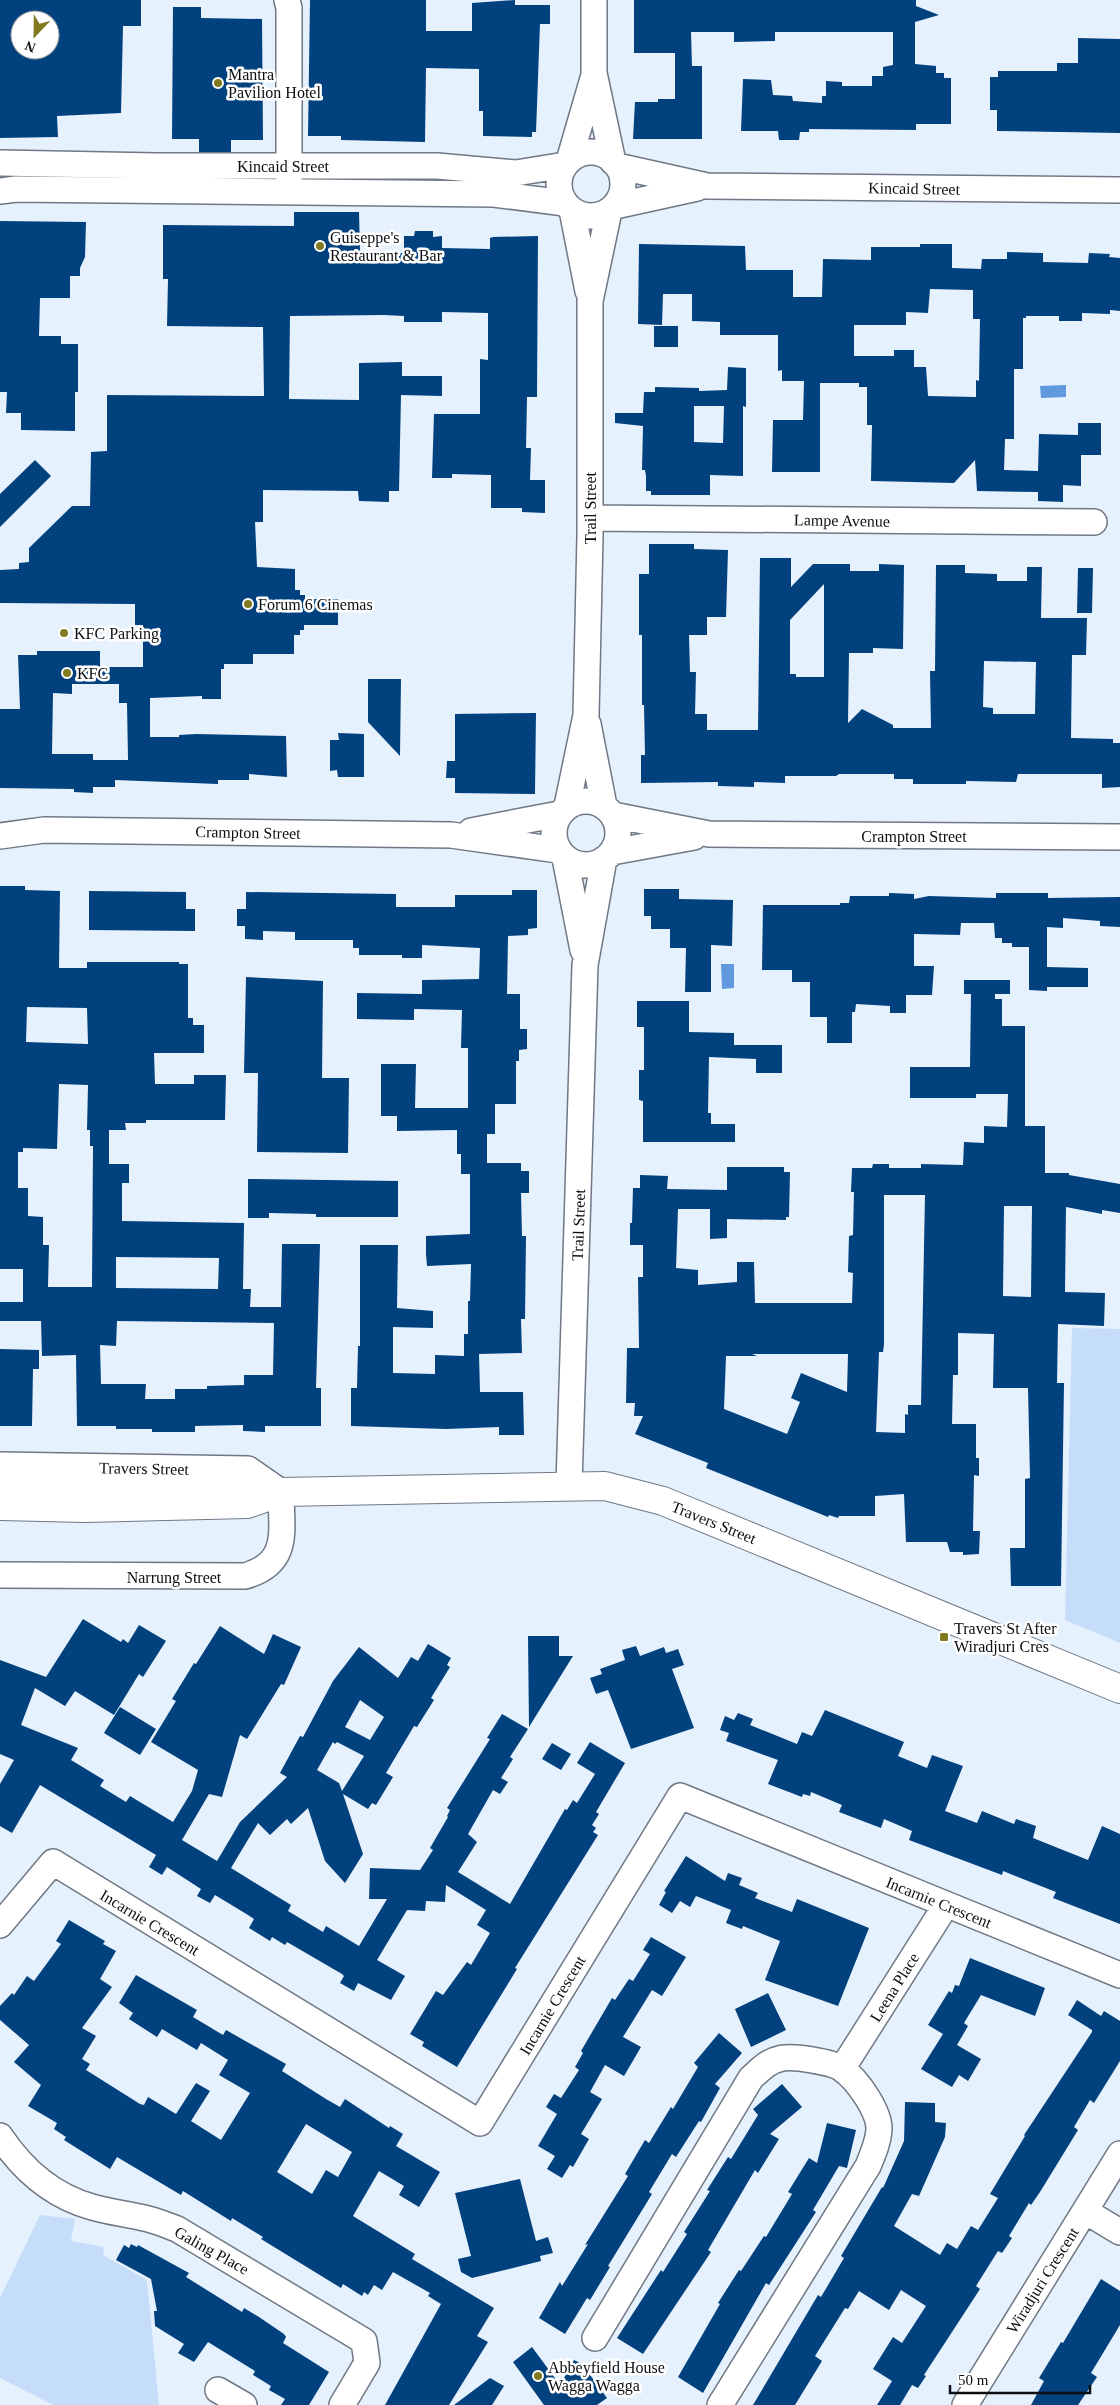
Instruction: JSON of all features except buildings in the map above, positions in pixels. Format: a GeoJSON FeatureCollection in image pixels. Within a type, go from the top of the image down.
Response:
{"type":"FeatureCollection","features":[{"type":"Feature","properties":{"kind":"main road","name":"Travers Street"},"geometry":{"type":"LineString","coordinates":[[0,1485],[246,1485],[281,1492],[569,1485],[605,1486],[662,1501],[1120,1689]]}},
{"type":"Feature","properties":{"kind":"main road","name":"Travers Street"},"geometry":{"type":"LineString","coordinates":[[0,1506],[85,1508],[247,1504],[281,1492]]}},
{"type":"Feature","properties":{"kind":"street"},"geometry":{"type":"LineString","coordinates":[[287,0],[289,8],[289,192]]}},
{"type":"Feature","properties":{"kind":"street"},"geometry":{"type":"LineString","coordinates":[[594,0],[594,73],[615,164],[623,186],[612,208],[590,216],[568,206],[559,184],[594,73]]}},
{"type":"Feature","properties":{"kind":"street"},"geometry":{"type":"LineString","coordinates":[[567,163],[586,153],[596,153],[615,164]]}},
{"type":"Feature","properties":{"kind":"street","name":"Kincaid Street"},"geometry":{"type":"LineString","coordinates":[[0,163],[437,166],[516,173],[567,163]]}},
{"type":"Feature","properties":{"kind":"street","name":"Kincaid Street"},"geometry":{"type":"LineString","coordinates":[[615,164],[707,186],[1120,190]]}},
{"type":"Feature","properties":{"kind":"street","name":"Kincaid Street"},"geometry":{"type":"LineString","coordinates":[[612,208],[707,186]]}},
{"type":"Feature","properties":{"kind":"street","name":"Kincaid Street"},"geometry":{"type":"LineString","coordinates":[[0,191],[16,189],[494,194],[568,206]]}},
{"type":"Feature","properties":{"kind":"street","name":"Trail Street"},"geometry":{"type":"LineString","coordinates":[[563,810],[586,714],[590,518],[590,301],[568,206]]}},
{"type":"Feature","properties":{"kind":"street","name":"Trail Street"},"geometry":{"type":"LineString","coordinates":[[590,301],[612,208]]}},
{"type":"Feature","properties":{"kind":"street","name":"Lampe Avenue"},"geometry":{"type":"LineString","coordinates":[[590,518],[1094,522]]}},
{"type":"Feature","properties":{"kind":"street","name":"Trail Street"},"geometry":{"type":"LineString","coordinates":[[586,714],[609,811]]}},
{"type":"Feature","properties":{"kind":"street"},"geometry":{"type":"LineString","coordinates":[[585,800],[609,811],[618,834],[608,856],[584,865],[574,863],[562,854],[553,832],[563,810],[585,800]]}},
{"type":"Feature","properties":{"kind":"street","name":"Crampton Street"},"geometry":{"type":"LineString","coordinates":[[451,835],[563,810]]}},
{"type":"Feature","properties":{"kind":"street","name":"Crampton Street"},"geometry":{"type":"LineString","coordinates":[[609,811],[709,834],[1120,837]]}},
{"type":"Feature","properties":{"kind":"street","name":"Crampton Street"},"geometry":{"type":"LineString","coordinates":[[0,822],[44,830]]}},
{"type":"Feature","properties":{"kind":"street","name":"Crampton Street"},"geometry":{"type":"LineString","coordinates":[[0,836],[44,830],[451,835],[562,854]]}},
{"type":"Feature","properties":{"kind":"street","name":"Crampton Street"},"geometry":{"type":"LineString","coordinates":[[608,856],[709,834]]}},
{"type":"Feature","properties":{"kind":"street","name":"Trail Street"},"geometry":{"type":"LineString","coordinates":[[562,854],[586,965]]}},
{"type":"Feature","properties":{"kind":"street","name":"Trail Street"},"geometry":{"type":"LineString","coordinates":[[569,1485],[586,965],[608,856]]}},
{"type":"Feature","properties":{"kind":"street","name":"Travers Street"},"geometry":{"type":"LineString","coordinates":[[0,1465],[248,1469],[281,1492]]}},
{"type":"Feature","properties":{"kind":"street","name":"Narrung Street"},"geometry":{"type":"LineString","coordinates":[[0,1575],[232,1578],[257,1573],[271,1564],[279,1550],[282,1538],[281,1492]]}},
{"type":"Feature","properties":{"kind":"street","name":"Incarnie Crescent"},"geometry":{"type":"LineString","coordinates":[[0,1925],[53,1862],[480,2123],[680,1796],[946,1906],[1120,1975]]}},
{"type":"Feature","properties":{"kind":"street","name":"Leena Place"},"geometry":{"type":"LineString","coordinates":[[842,2068],[946,1906]]}},
{"type":"Feature","properties":{"kind":"street"},"geometry":{"type":"LineString","coordinates":[[595,2338],[751,2078],[767,2064],[778,2059],[796,2057],[842,2068],[868,2098],[876,2111],[879,2128],[876,2145],[868,2166],[720,2405]]}},
{"type":"Feature","properties":{"kind":"street","name":"Galing Place"},"geometry":{"type":"LineString","coordinates":[[0,2136],[13,2155],[34,2176],[62,2195],[92,2207],[147,2218],[177,2229],[364,2341],[367,2363],[342,2405]]}},
{"type":"Feature","properties":{"kind":"street","name":"Wiradjuri Crescent"},"geometry":{"type":"LineString","coordinates":[[965,2405],[1120,2154]]}},
{"type":"Feature","properties":{"kind":"street"},"geometry":{"type":"LineString","coordinates":[[1085,2211],[1120,2232]]}},
{"type":"Feature","properties":{"kind":"street"},"geometry":{"type":"LineString","coordinates":[[218,2390],[244,2405]]}},
{"type":"Feature","properties":{"kind":"shaded area"},"geometry":{"type":"Polygon","coordinates":[[[1072,1328],[1120,1329],[1120,1643],[1065,1620],[1072,1328]]]}},
{"type":"Feature","properties":{"kind":"shaded area"},"geometry":{"type":"Polygon","coordinates":[[[40,2215],[75,2219],[71,2241],[104,2247],[103,2255],[147,2280],[159,2405],[53,2405],[0,2378],[0,2298],[40,2215]]]}},
{"type":"Feature","properties":{"kind":"water"},"geometry":{"type":"Polygon","coordinates":[[[1066,385],[1066,397],[1041,398],[1040,386],[1066,385]]]}},
{"type":"Feature","properties":{"kind":"water"},"geometry":{"type":"Polygon","coordinates":[[[721,964],[734,964],[734,988],[722,989],[721,964]]]}},
{"type":"Feature","properties":{"kind":"place","name":"Mantra Pavilion Hotel"},"geometry":{"type":"Point","coordinates":[218,83]}},
{"type":"Feature","properties":{"kind":"place","name":"Guiseppe's Restaurant & Bar"},"geometry":{"type":"Point","coordinates":[320,246]}},
{"type":"Feature","properties":{"kind":"place","name":"Forum 6 Cinemas"},"geometry":{"type":"Point","coordinates":[248,604]}},
{"type":"Feature","properties":{"kind":"place","name":"KFC Parking"},"geometry":{"type":"Point","coordinates":[64,633]}},
{"type":"Feature","properties":{"kind":"place","name":"KFC"},"geometry":{"type":"Point","coordinates":[67,673]}},
{"type":"Feature","properties":{"kind":"place","name":"Travers St After Wiradjuri Cres"},"geometry":{"type":"Point","coordinates":[944,1637]}},
{"type":"Feature","properties":{"kind":"place","name":"Abbeyfield House Wagga Wagga"},"geometry":{"type":"Point","coordinates":[538,2376]}}]}
